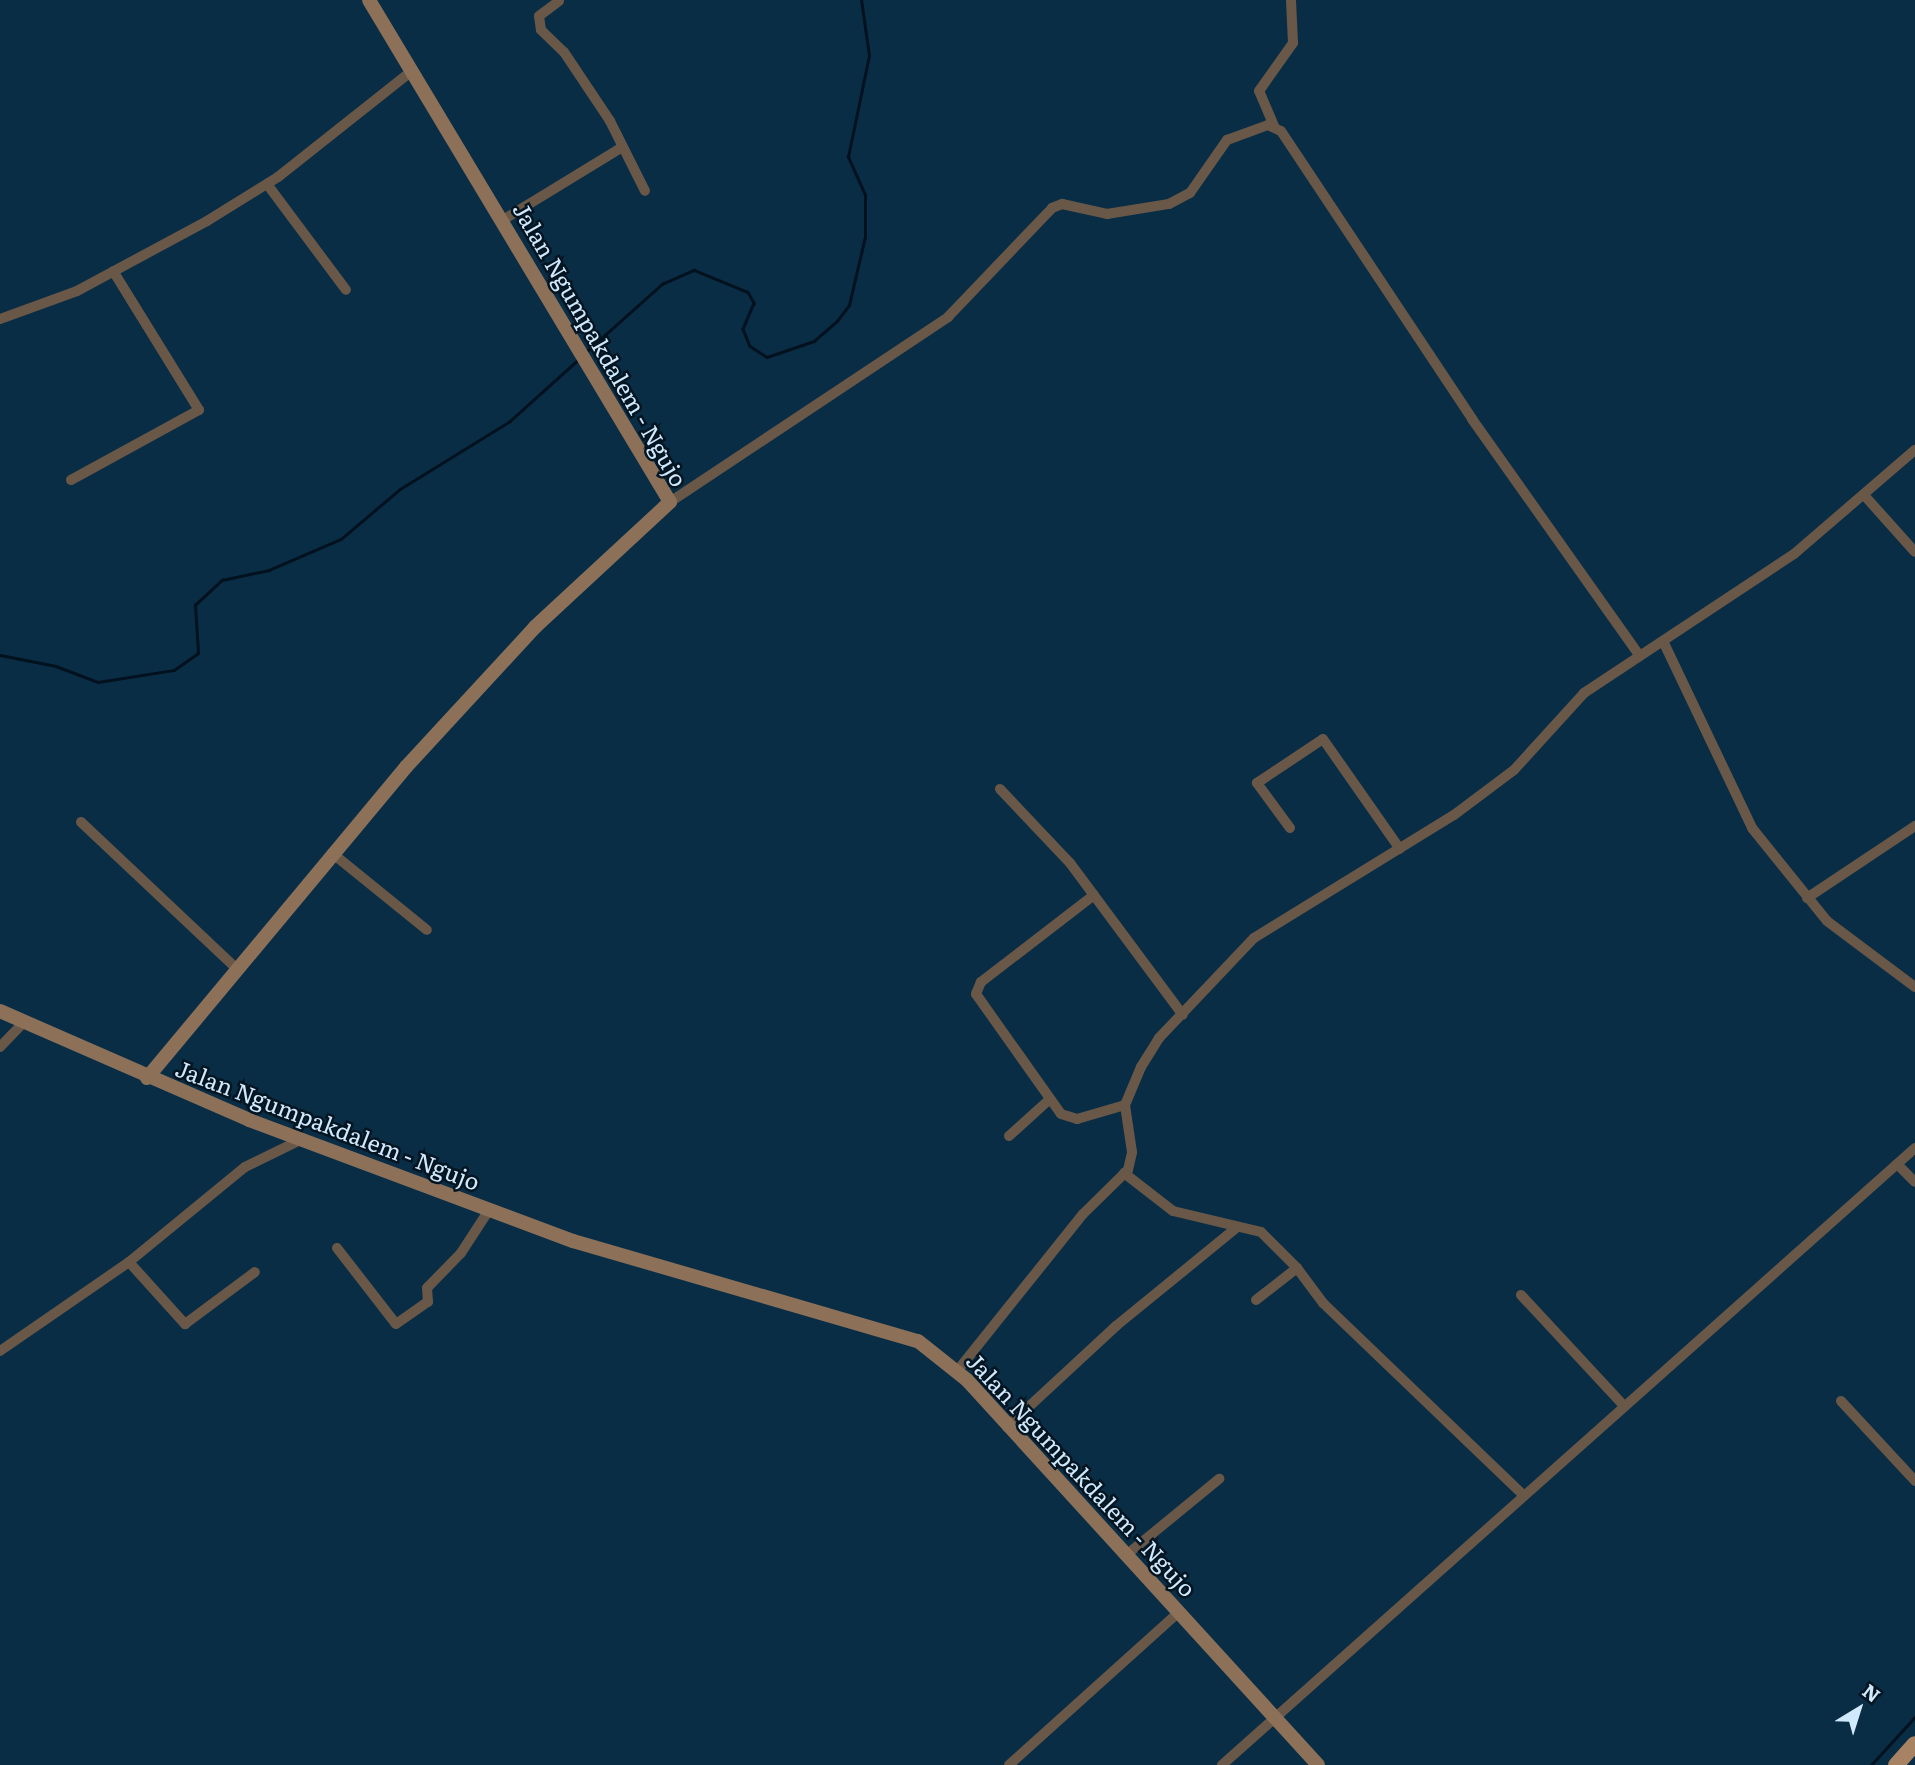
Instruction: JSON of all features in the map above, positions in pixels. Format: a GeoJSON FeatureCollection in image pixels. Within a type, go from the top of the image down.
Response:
{"type":"FeatureCollection","features":[{"type":"Feature","properties":{"kind":"main road"},"geometry":{"type":"LineString","coordinates":[[1896,1765],[1915,1744]]}},
{"type":"Feature","properties":{"kind":"street","name":"Jalan Ngumpakdalem - Ngujo"},"geometry":{"type":"LineString","coordinates":[[369,0],[409,73],[503,220],[670,502],[535,627],[332,853],[147,1078],[300,1140],[573,1241],[905,1336],[958,1370],[1007,1427],[1318,1765]]}},
{"type":"Feature","properties":{"kind":"street"},"geometry":{"type":"LineString","coordinates":[[1291,0],[1293,43],[1259,91],[1274,126],[1639,655]]}},
{"type":"Feature","properties":{"kind":"street"},"geometry":{"type":"LineString","coordinates":[[559,1],[539,16],[541,30],[571,64],[645,191]]}},
{"type":"Feature","properties":{"kind":"street"},"geometry":{"type":"LineString","coordinates":[[0,319],[113,271],[267,184],[409,73]]}},
{"type":"Feature","properties":{"kind":"street"},"geometry":{"type":"LineString","coordinates":[[670,502],[948,317],[1052,208],[1062,204],[1107,214],[1169,204],[1199,184],[1227,140],[1249,129],[1274,126]]}},
{"type":"Feature","properties":{"kind":"street"},"geometry":{"type":"LineString","coordinates":[[503,220],[621,148]]}},
{"type":"Feature","properties":{"kind":"street"},"geometry":{"type":"LineString","coordinates":[[267,184],[346,290]]}},
{"type":"Feature","properties":{"kind":"street"},"geometry":{"type":"LineString","coordinates":[[71,480],[200,410],[113,271]]}},
{"type":"Feature","properties":{"kind":"street"},"geometry":{"type":"LineString","coordinates":[[958,1370],[1083,1214],[1124,1173],[1132,1152],[1125,1105],[1159,1038],[1261,933],[1401,849],[1514,770],[1584,693],[1794,554],[1915,450]]}},
{"type":"Feature","properties":{"kind":"street"},"geometry":{"type":"LineString","coordinates":[[1864,495],[1915,552]]}},
{"type":"Feature","properties":{"kind":"street"},"geometry":{"type":"LineString","coordinates":[[1663,641],[1752,828],[1807,898],[1867,954],[1915,987]]}},
{"type":"Feature","properties":{"kind":"street"},"geometry":{"type":"LineString","coordinates":[[1290,828],[1257,783],[1323,739],[1401,849]]}},
{"type":"Feature","properties":{"kind":"street"},"geometry":{"type":"LineString","coordinates":[[1000,789],[1094,895],[1183,1015]]}},
{"type":"Feature","properties":{"kind":"street"},"geometry":{"type":"LineString","coordinates":[[81,822],[236,968]]}},
{"type":"Feature","properties":{"kind":"street"},"geometry":{"type":"LineString","coordinates":[[1807,898],[1915,826]]}},
{"type":"Feature","properties":{"kind":"street"},"geometry":{"type":"LineString","coordinates":[[332,853],[427,930]]}},
{"type":"Feature","properties":{"kind":"street"},"geometry":{"type":"LineString","coordinates":[[1094,895],[976,988],[1050,1099],[1068,1118],[1125,1105]]}},
{"type":"Feature","properties":{"kind":"street"},"geometry":{"type":"LineString","coordinates":[[0,1011],[147,1078]]}},
{"type":"Feature","properties":{"kind":"street"},"geometry":{"type":"LineString","coordinates":[[0,1047],[24,1022]]}},
{"type":"Feature","properties":{"kind":"street"},"geometry":{"type":"LineString","coordinates":[[1009,1136],[1050,1099]]}},
{"type":"Feature","properties":{"kind":"street"},"geometry":{"type":"LineString","coordinates":[[0,1351],[129,1262],[245,1167],[300,1140]]}},
{"type":"Feature","properties":{"kind":"street"},"geometry":{"type":"LineString","coordinates":[[1222,1765],[1915,1147]]}},
{"type":"Feature","properties":{"kind":"street"},"geometry":{"type":"LineString","coordinates":[[1897,1164],[1915,1182]]}},
{"type":"Feature","properties":{"kind":"street"},"geometry":{"type":"LineString","coordinates":[[1124,1173],[1161,1206],[1235,1229],[1261,1232],[1297,1268],[1323,1303],[1523,1495]]}},
{"type":"Feature","properties":{"kind":"street"},"geometry":{"type":"LineString","coordinates":[[337,1248],[396,1324],[428,1302],[427,1288],[467,1245],[489,1210]]}},
{"type":"Feature","properties":{"kind":"street"},"geometry":{"type":"LineString","coordinates":[[1007,1427],[1116,1326],[1235,1229]]}},
{"type":"Feature","properties":{"kind":"street"},"geometry":{"type":"LineString","coordinates":[[129,1262],[184,1324],[255,1272]]}},
{"type":"Feature","properties":{"kind":"street"},"geometry":{"type":"LineString","coordinates":[[1256,1300],[1297,1268]]}},
{"type":"Feature","properties":{"kind":"street"},"geometry":{"type":"LineString","coordinates":[[1521,1295],[1624,1406]]}},
{"type":"Feature","properties":{"kind":"street"},"geometry":{"type":"LineString","coordinates":[[1841,1401],[1915,1481]]}},
{"type":"Feature","properties":{"kind":"street"},"geometry":{"type":"LineString","coordinates":[[1125,1556],[1219,1479]]}},
{"type":"Feature","properties":{"kind":"street"},"geometry":{"type":"LineString","coordinates":[[1009,1765],[1178,1612]]}},
{"type":"Feature","properties":{"kind":"waterway"},"geometry":{"type":"LineString","coordinates":[[587,351],[662,284],[694,270],[748,292],[754,303],[743,329],[750,346],[767,357],[814,341],[837,321],[849,305],[865,237],[865,195],[848,157],[869,56],[861,0]]}},
{"type":"Feature","properties":{"kind":"waterway"},"geometry":{"type":"LineString","coordinates":[[0,655],[56,666],[98,682],[174,670],[198,653],[195,605],[222,580],[269,570],[341,539],[400,489],[510,421],[580,358]]}},
{"type":"Feature","properties":{"kind":"waterway"},"geometry":{"type":"LineString","coordinates":[[1871,1765],[1915,1717]]}}]}
